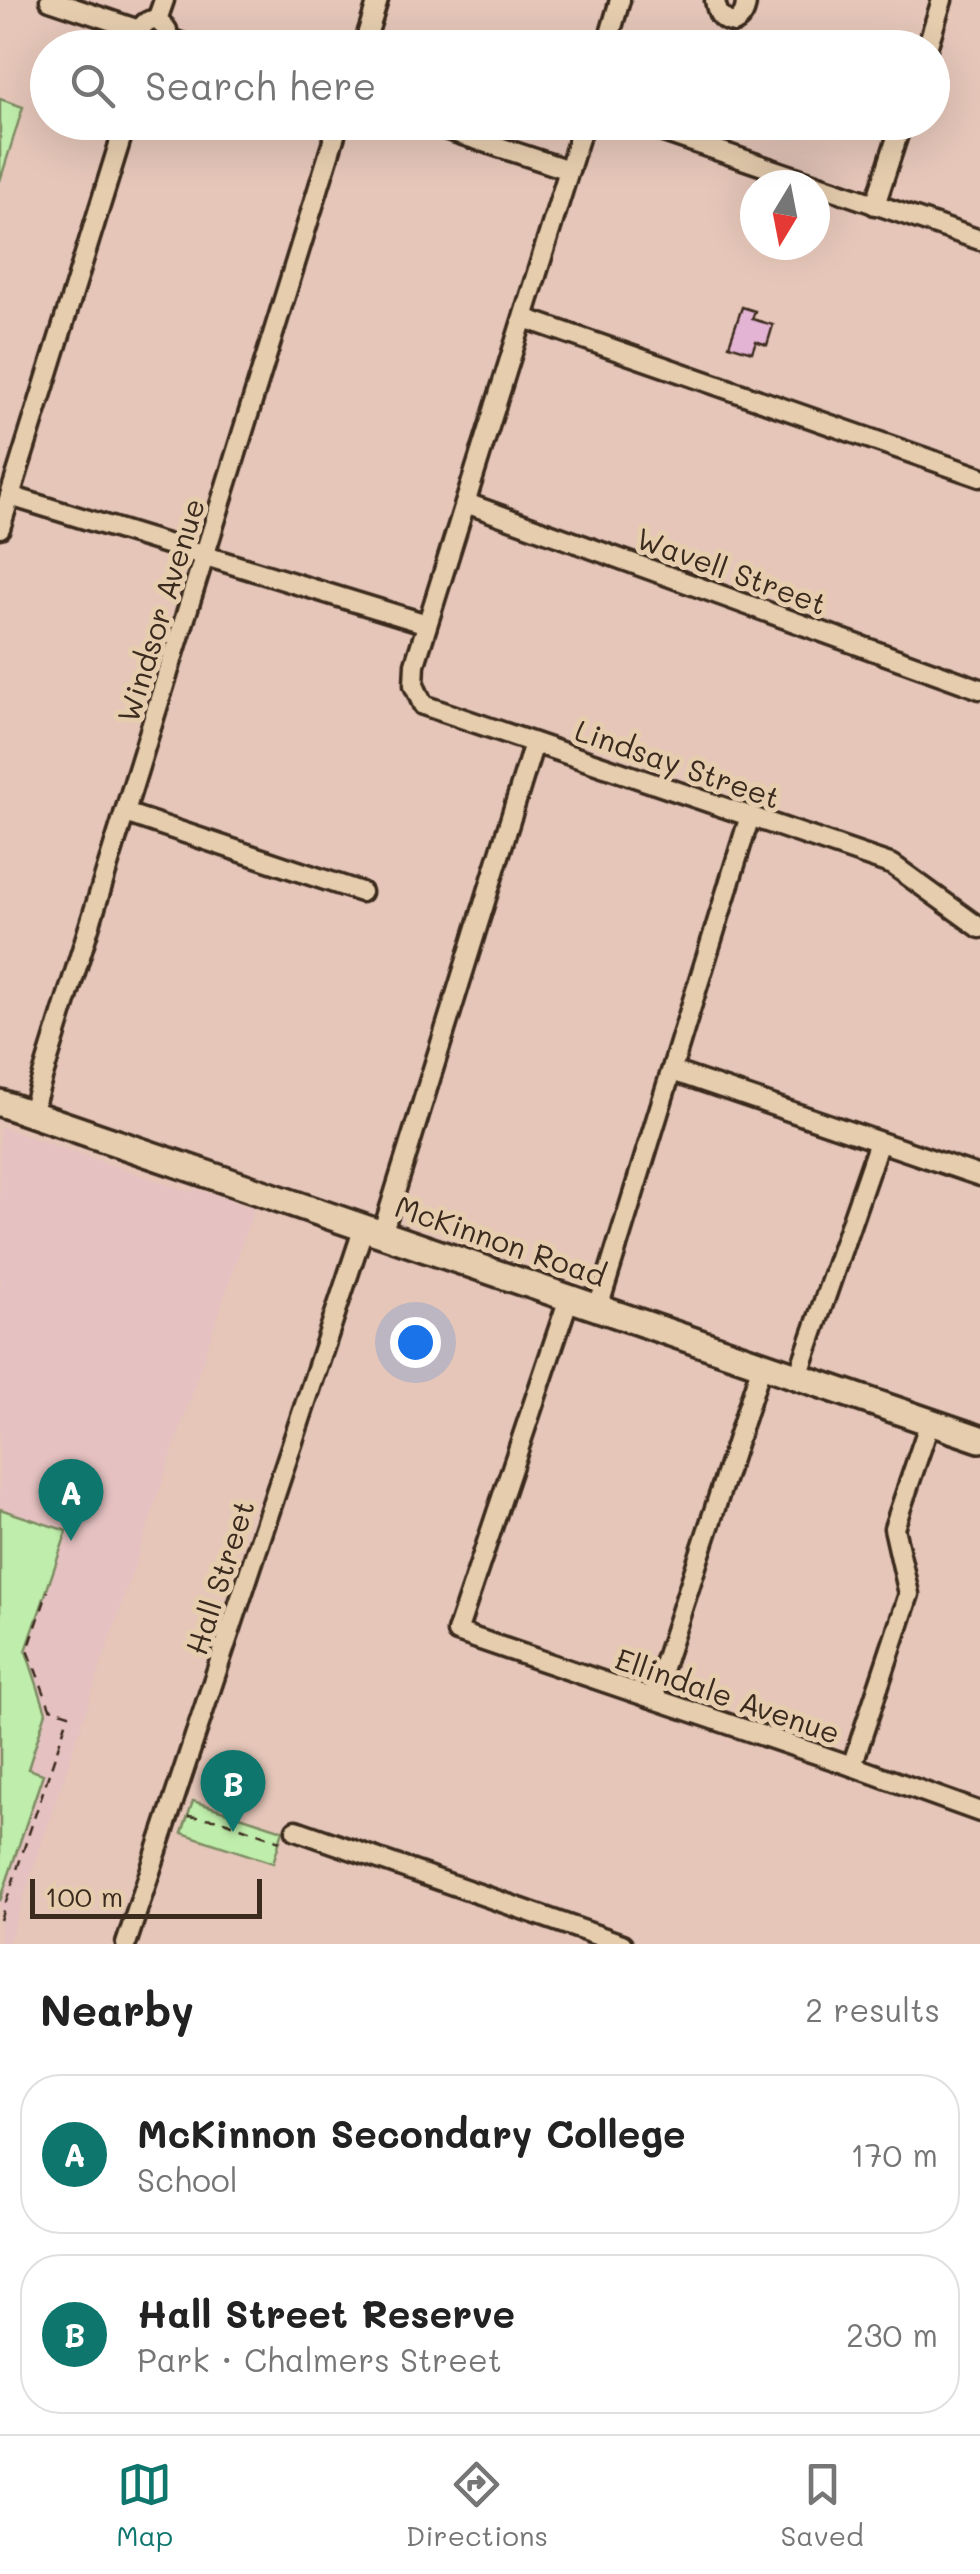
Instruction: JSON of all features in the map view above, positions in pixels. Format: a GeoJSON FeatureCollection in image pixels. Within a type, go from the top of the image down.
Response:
{"type":"FeatureCollection","features":[{"type":"Feature","properties":{"kind":"street"},"geometry":{"type":"LineString","coordinates":[[50,0],[140,30],[148,20],[158,20],[165,30]]}},
{"type":"Feature","properties":{"kind":"street"},"geometry":{"type":"LineString","coordinates":[[158,20],[164,0]]}},
{"type":"Feature","properties":{"kind":"street"},"geometry":{"type":"LineString","coordinates":[[369,30],[378,0]]}},
{"type":"Feature","properties":{"kind":"street"},"geometry":{"type":"LineString","coordinates":[[611,30],[620,0]]}},
{"type":"Feature","properties":{"kind":"street"},"geometry":{"type":"LineString","coordinates":[[714,0],[716,12],[724,21],[734,23],[742,19],[746,0]]}},
{"type":"Feature","properties":{"kind":"street"},"geometry":{"type":"LineString","coordinates":[[932,30],[942,0]]}},
{"type":"Feature","properties":{"kind":"street"},"geometry":{"type":"LineString","coordinates":[[0,528],[120,140]]}},
{"type":"Feature","properties":{"kind":"street","name":"Windsor Avenue"},"geometry":{"type":"LineString","coordinates":[[31,1114],[333,140]]}},
{"type":"Feature","properties":{"kind":"street"},"geometry":{"type":"LineString","coordinates":[[478,140],[569,170]]}},
{"type":"Feature","properties":{"kind":"street"},"geometry":{"type":"LineString","coordinates":[[10,496],[427,624],[578,140]]}},
{"type":"Feature","properties":{"kind":"street"},"geometry":{"type":"LineString","coordinates":[[686,140],[980,240]]}},
{"type":"Feature","properties":{"kind":"street"},"geometry":{"type":"LineString","coordinates":[[875,205],[896,140]]}},
{"type":"Feature","properties":{"kind":"street"},"geometry":{"type":"LineString","coordinates":[[524,318],[980,476]]}},
{"type":"Feature","properties":{"kind":"street","name":"Wavell Street"},"geometry":{"type":"LineString","coordinates":[[466,504],[980,688]]}},
{"type":"Feature","properties":{"kind":"street","name":"Lindsay Street"},"geometry":{"type":"LineString","coordinates":[[427,624],[414,664],[414,685],[423,705],[893,864],[980,928]]}},
{"type":"Feature","properties":{"kind":"street","name":"Hall Street"},"geometry":{"type":"LineString","coordinates":[[126,1944],[373,1231],[534,743]]}},
{"type":"Feature","properties":{"kind":"street"},"geometry":{"type":"LineString","coordinates":[[125,813],[361,892]]}},
{"type":"Feature","properties":{"kind":"street"},"geometry":{"type":"LineString","coordinates":[[598,1308],[750,816]]}},
{"type":"Feature","properties":{"kind":"street"},"geometry":{"type":"LineString","coordinates":[[672,1070],[980,1176]]}},
{"type":"Feature","properties":{"kind":"street","name":"McKinnon Road"},"geometry":{"type":"LineString","coordinates":[[0,1103],[980,1438]]}},
{"type":"Feature","properties":{"kind":"street"},"geometry":{"type":"LineString","coordinates":[[798,1376],[879,1142]]}},
{"type":"Feature","properties":{"kind":"street","name":"Ellindale Avenue"},"geometry":{"type":"LineString","coordinates":[[569,1298],[458,1632],[980,1812]]}},
{"type":"Feature","properties":{"kind":"street"},"geometry":{"type":"LineString","coordinates":[[652,1698],[762,1364]]}},
{"type":"Feature","properties":{"kind":"street"},"geometry":{"type":"LineString","coordinates":[[852,1766],[909,1594],[894,1528],[930,1422]]}},
{"type":"Feature","properties":{"kind":"street"},"geometry":{"type":"LineString","coordinates":[[296,1830],[622,1944]]}},
{"type":"Feature","properties":{"kind":"path"},"geometry":{"type":"LineString","coordinates":[[0,1920],[69,1714],[50,1708],[28,1650],[48,1591]]}},
{"type":"Feature","properties":{"kind":"path"},"geometry":{"type":"LineString","coordinates":[[186,1816],[221,1820],[280,1841]]}},
{"type":"Feature","properties":{"kind":"shaded area"},"geometry":{"type":"Polygon","coordinates":[[[0,1127],[192,1193],[194,1188],[254,1208],[8,1944],[0,1944],[0,1127]]]}},
{"type":"Feature","properties":{"kind":"green space"},"geometry":{"type":"Polygon","coordinates":[[[0,99],[23,107],[0,181],[0,99]]]}},
{"type":"Feature","properties":{"kind":"green space"},"geometry":{"type":"Polygon","coordinates":[[[0,1509],[67,1531],[26,1651],[46,1712],[28,1769],[43,1774],[0,1901],[0,1509]]]}},
{"type":"Feature","properties":{"kind":"green space"},"geometry":{"type":"Polygon","coordinates":[[[193,1801],[283,1830],[273,1863],[182,1833],[193,1801]]]}},
{"type":"Feature","properties":{"kind":"building"},"geometry":{"type":"Polygon","coordinates":[[[742,307],[755,311],[752,319],[773,325],[767,345],[756,341],[752,352],[729,345],[742,307]]]}},
{"type":"Feature","properties":{"kind":"place","name":"McKinnon Secondary College"},"geometry":{"type":"Point","coordinates":[71,1541]}},
{"type":"Feature","properties":{"kind":"place","name":"Hall Street Reserve"},"geometry":{"type":"Point","coordinates":[233,1832]}}]}
